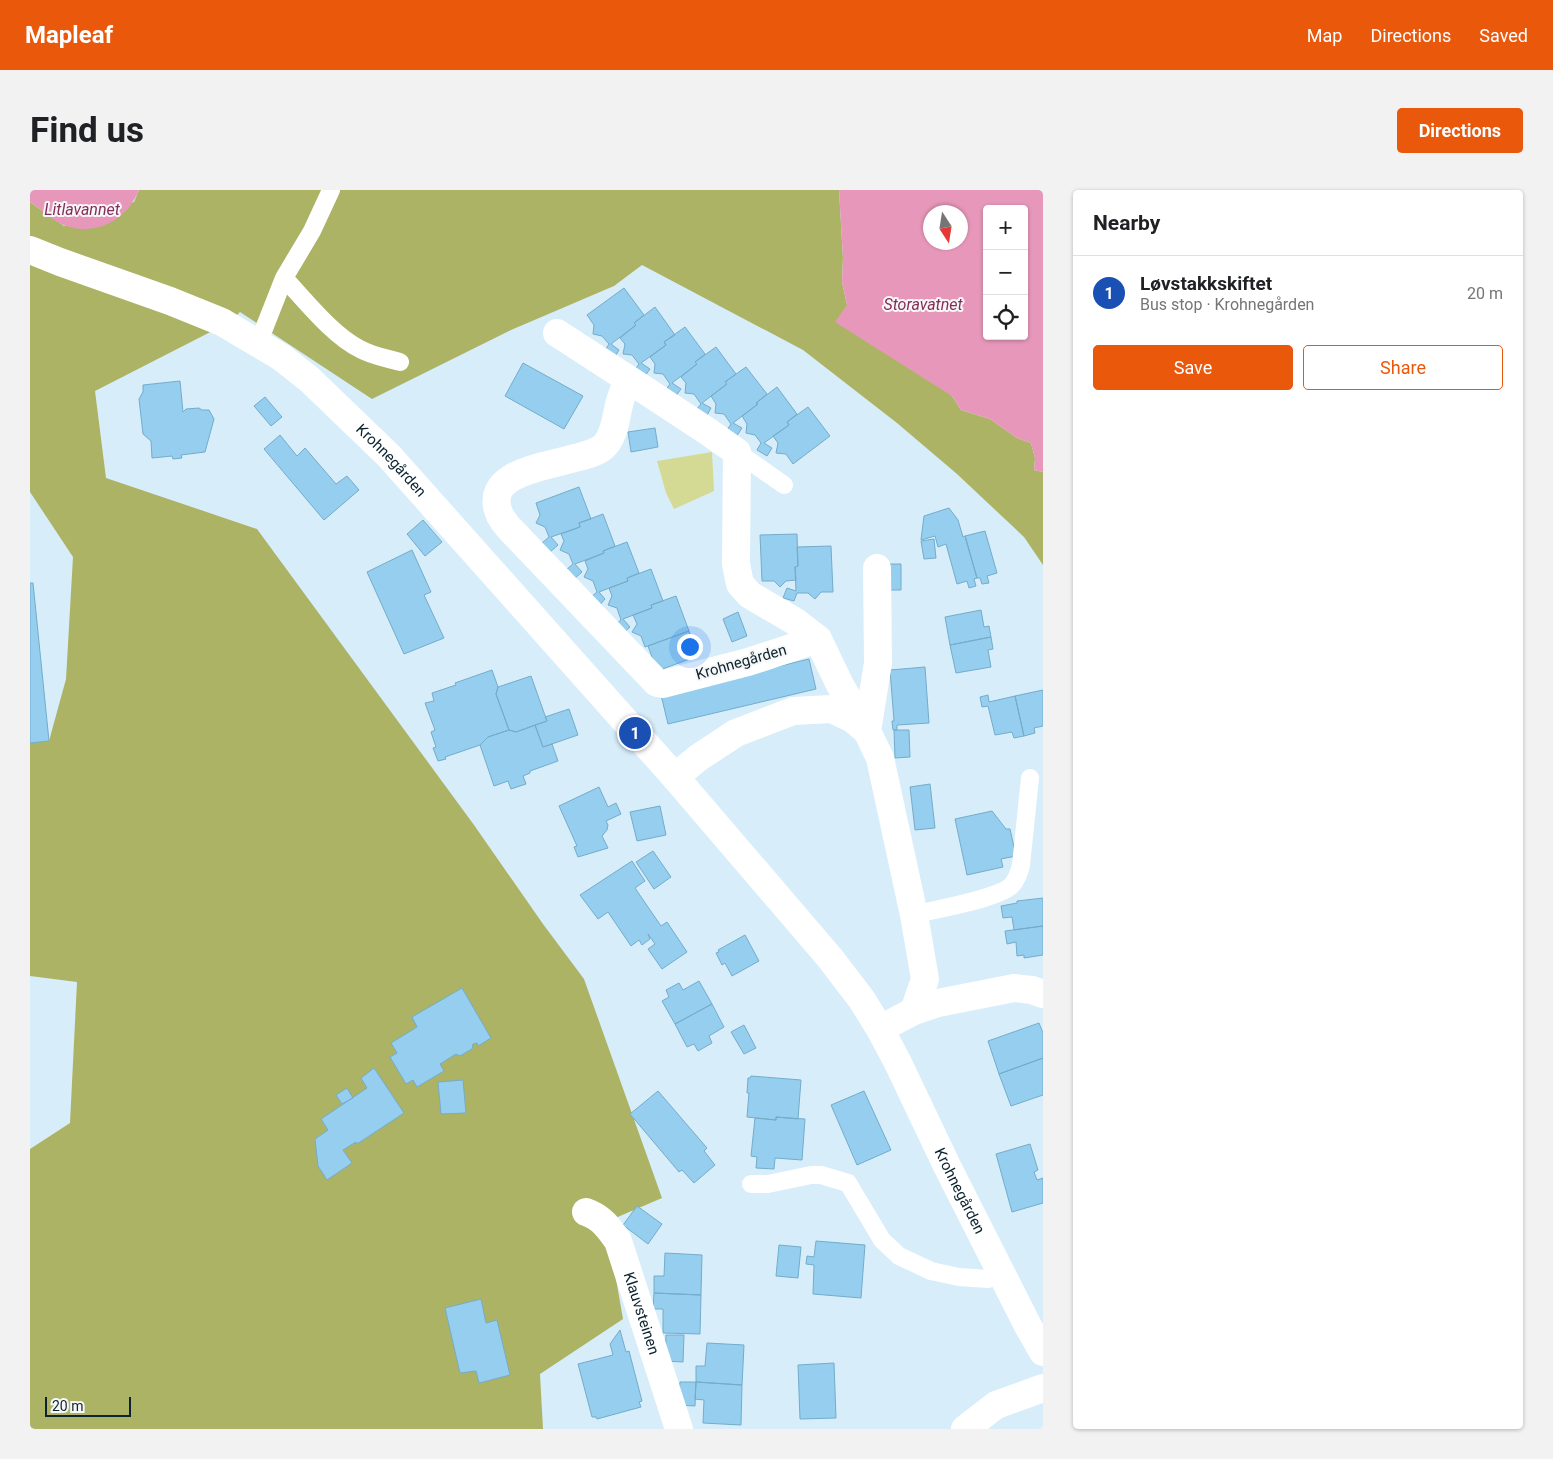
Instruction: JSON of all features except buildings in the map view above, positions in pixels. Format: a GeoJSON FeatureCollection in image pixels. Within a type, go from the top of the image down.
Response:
{"type":"FeatureCollection","features":[{"type":"Feature","properties":{"kind":"street","name":"Krohnegården"},"geometry":{"type":"LineString","coordinates":[[30,250],[187,307],[222,322],[281,357],[310,379],[389,456],[675,776],[830,958],[862,1000],[880,1029],[947,1166],[1043,1352]]}},
{"type":"Feature","properties":{"kind":"street"},"geometry":{"type":"LineString","coordinates":[[556,333],[737,452]]}},
{"type":"Feature","properties":{"kind":"street","name":"Krohnegården"},"geometry":{"type":"LineString","coordinates":[[628,380],[620,400],[610,437],[604,447],[592,454],[536,468],[515,476],[502,486],[497,496],[497,505],[499,514],[510,529],[656,683],[663,684],[748,662],[818,639]]}},
{"type":"Feature","properties":{"kind":"street","name":"Krohnegården"},"geometry":{"type":"LineString","coordinates":[[737,452],[736,564],[740,584],[750,595],[796,622],[818,639],[840,685],[867,731],[880,758],[914,914],[925,979],[914,1011]]}},
{"type":"Feature","properties":{"kind":"street"},"geometry":{"type":"LineString","coordinates":[[867,731],[878,663],[877,568]]}},
{"type":"Feature","properties":{"kind":"street","name":"Krohnegården"},"geometry":{"type":"LineString","coordinates":[[675,776],[736,733],[793,711],[832,709],[853,719],[867,731]]}},
{"type":"Feature","properties":{"kind":"street"},"geometry":{"type":"LineString","coordinates":[[880,1029],[914,1011],[938,1003],[1014,988],[1032,990],[1043,994]]}},
{"type":"Feature","properties":{"kind":"street","name":"Klauvsteinen"},"geometry":{"type":"LineString","coordinates":[[586,1212],[595,1215],[606,1225],[618,1241],[678,1429]]}},
{"type":"Feature","properties":{"kind":"street"},"geometry":{"type":"LineString","coordinates":[[965,1429],[996,1406],[1043,1388]]}},
{"type":"Feature","properties":{"kind":"lane"},"geometry":{"type":"LineString","coordinates":[[258,344],[284,278],[312,231],[332,190]]}},
{"type":"Feature","properties":{"kind":"lane"},"geometry":{"type":"LineString","coordinates":[[284,278],[325,322],[352,346],[362,351],[400,362]]}},
{"type":"Feature","properties":{"kind":"lane"},"geometry":{"type":"LineString","coordinates":[[737,452],[784,485]]}},
{"type":"Feature","properties":{"kind":"lane"},"geometry":{"type":"LineString","coordinates":[[914,914],[993,895],[1012,885],[1021,865],[1030,778]]}},
{"type":"Feature","properties":{"kind":"lane"},"geometry":{"type":"LineString","coordinates":[[751,1184],[768,1184],[811,1175],[821,1175],[848,1183],[882,1240],[899,1256],[931,1271],[958,1277],[988,1280]]}},
{"type":"Feature","properties":{"kind":"green space"},"geometry":{"type":"Polygon","coordinates":[[[139,190],[839,190],[843,258],[842,282],[847,305],[952,396],[961,410],[990,419],[1017,438],[1031,443],[1035,458],[1034,470],[1043,472],[1043,565],[1024,537],[957,474],[897,423],[803,350],[642,265],[614,286],[511,330],[372,399],[240,312],[230,322],[95,391],[106,478],[257,529],[474,825],[584,979],[662,1198],[606,1222],[623,1319],[540,1374],[543,1429],[30,1429],[30,1149],[70,1123],[77,982],[30,976],[30,743],[49,741],[66,679],[73,557],[30,492],[30,202],[64,226],[134,202],[139,190]]]}},
{"type":"Feature","properties":{"kind":"green space"},"geometry":{"type":"Polygon","coordinates":[[[712,452],[714,491],[674,509],[666,493],[657,461],[712,452]]]}},
{"type":"Feature","properties":{"kind":"water","name":"Litlavannet"},"geometry":{"type":"Polygon","coordinates":[[[30,190],[139,190],[127,210],[110,223],[100,227],[78,229],[57,222],[30,202],[30,190]]]}},
{"type":"Feature","properties":{"kind":"water","name":"Storavatnet"},"geometry":{"type":"Polygon","coordinates":[[[839,190],[1043,190],[1043,472],[1034,470],[1035,458],[1031,443],[1017,438],[990,419],[961,410],[952,396],[835,322],[847,305],[842,282],[843,258],[839,190]]]}},
{"type":"Feature","properties":{"kind":"place","name":"Løvstakkskiftet"},"geometry":{"type":"Point","coordinates":[635,733]}}]}
